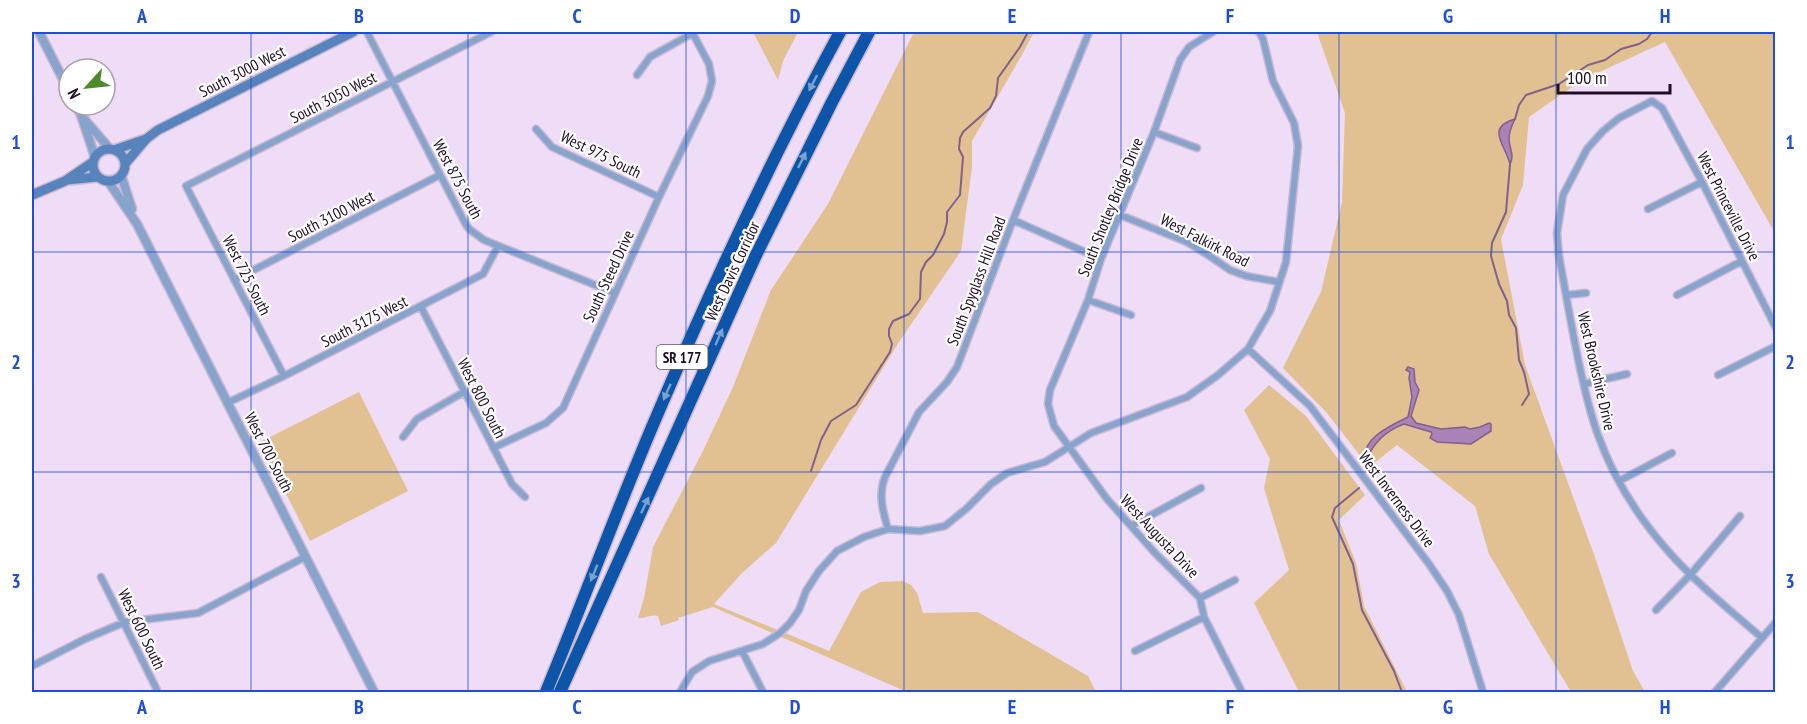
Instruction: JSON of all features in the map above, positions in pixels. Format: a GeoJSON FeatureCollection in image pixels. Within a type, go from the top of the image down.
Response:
{"type":"FeatureCollection","features":[{"type":"Feature","properties":{"kind":"highway","name":"West Davis Corridor"},"geometry":{"type":"LineString","coordinates":[[546,693],[657,415],[702,311],[770,167],[840,32]]}},
{"type":"Feature","properties":{"kind":"highway","name":"West Davis Corridor"},"geometry":{"type":"LineString","coordinates":[[560,693],[733,306],[832,102],[869,32]]}},
{"type":"Feature","properties":{"kind":"main road","name":"South 3000 West"},"geometry":{"type":"LineString","coordinates":[[125,164],[146,139],[162,128],[353,32]]}},
{"type":"Feature","properties":{"kind":"main road","name":"South 3000 West"},"geometry":{"type":"LineString","coordinates":[[112,149],[146,139]]}},
{"type":"Feature","properties":{"kind":"main road"},"geometry":{"type":"LineString","coordinates":[[32,195],[64,181],[94,159],[101,151],[112,149],[122,156],[125,164],[121,175],[113,181],[108,182],[97,177],[64,181]]}},
{"type":"Feature","properties":{"kind":"main road"},"geometry":{"type":"LineString","coordinates":[[94,159],[93,170],[97,177]]}},
{"type":"Feature","properties":{"kind":"street"},"geometry":{"type":"LineString","coordinates":[[39,32],[57,67]]}},
{"type":"Feature","properties":{"kind":"street","name":"West 875 South"},"geometry":{"type":"LineString","coordinates":[[368,32],[469,230],[484,240],[615,293]]}},
{"type":"Feature","properties":{"kind":"street","name":"South 3050 West"},"geometry":{"type":"LineString","coordinates":[[186,186],[491,32]]}},
{"type":"Feature","properties":{"kind":"street"},"geometry":{"type":"LineString","coordinates":[[637,75],[650,57],[693,32]]}},
{"type":"Feature","properties":{"kind":"street","name":"South Steed Drive"},"geometry":{"type":"LineString","coordinates":[[493,448],[546,423],[563,408],[659,197],[708,96],[712,81],[709,64],[693,32]]}},
{"type":"Feature","properties":{"kind":"street","name":"South Spyglass Hill Road"},"geometry":{"type":"LineString","coordinates":[[888,529],[881,499],[881,488],[885,477],[919,412],[947,382],[957,367],[1089,32]]}},
{"type":"Feature","properties":{"kind":"street","name":"South Shotley Bridge Drive"},"geometry":{"type":"LineString","coordinates":[[1048,404],[1050,390],[1088,300],[1101,259],[1155,132],[1180,60],[1189,47],[1213,32]]}},
{"type":"Feature","properties":{"kind":"street"},"geometry":{"type":"LineString","coordinates":[[680,693],[692,672],[709,661],[768,642],[785,628],[799,610],[806,591],[819,571],[837,551],[864,537],[888,529],[920,531],[945,526],[991,484],[1007,473],[1045,462],[1091,433],[1187,397],[1218,375],[1248,349],[1270,311],[1286,262],[1298,146],[1294,123],[1274,81],[1259,32]]}},
{"type":"Feature","properties":{"kind":"street","name":"West Princeville Drive"},"geometry":{"type":"LineString","coordinates":[[1653,101],[1662,108],[1776,328]]}},
{"type":"Feature","properties":{"kind":"street","name":"West Brookshire Drive"},"geometry":{"type":"LineString","coordinates":[[1653,101],[1619,118],[1603,131],[1587,149],[1563,195],[1557,233],[1559,256],[1584,384],[1597,434],[1611,466],[1646,523],[1669,552],[1691,574],[1762,638]]}},
{"type":"Feature","properties":{"kind":"street"},"geometry":{"type":"LineString","coordinates":[[82,117],[94,159]]}},
{"type":"Feature","properties":{"kind":"street"},"geometry":{"type":"LineString","coordinates":[[83,117],[112,149]]}},
{"type":"Feature","properties":{"kind":"street","name":"West 975 South"},"geometry":{"type":"LineString","coordinates":[[537,129],[552,147],[659,197]]}},
{"type":"Feature","properties":{"kind":"street"},"geometry":{"type":"LineString","coordinates":[[1155,132],[1197,148]]}},
{"type":"Feature","properties":{"kind":"street","name":"West 700 South"},"geometry":{"type":"LineString","coordinates":[[121,175],[137,224]]}},
{"type":"Feature","properties":{"kind":"street","name":"South 3100 West"},"geometry":{"type":"LineString","coordinates":[[234,280],[440,175]]}},
{"type":"Feature","properties":{"kind":"street","name":"West 700 South"},"geometry":{"type":"LineString","coordinates":[[108,182],[137,224],[374,693]]}},
{"type":"Feature","properties":{"kind":"street"},"geometry":{"type":"LineString","coordinates":[[1648,209],[1702,182]]}},
{"type":"Feature","properties":{"kind":"street","name":"West 725 South"},"geometry":{"type":"LineString","coordinates":[[186,186],[284,376]]}},
{"type":"Feature","properties":{"kind":"street","name":"West Falkirk Road"},"geometry":{"type":"LineString","coordinates":[[1120,215],[1187,242],[1230,270],[1246,276],[1279,282]]}},
{"type":"Feature","properties":{"kind":"street"},"geometry":{"type":"LineString","coordinates":[[1013,220],[1101,259]]}},
{"type":"Feature","properties":{"kind":"street","name":"South 3175 West"},"geometry":{"type":"LineString","coordinates":[[227,403],[483,274],[498,246]]}},
{"type":"Feature","properties":{"kind":"street"},"geometry":{"type":"LineString","coordinates":[[1677,295],[1742,261]]}},
{"type":"Feature","properties":{"kind":"street"},"geometry":{"type":"LineString","coordinates":[[1566,295],[1586,293]]}},
{"type":"Feature","properties":{"kind":"street"},"geometry":{"type":"LineString","coordinates":[[1088,300],[1131,315]]}},
{"type":"Feature","properties":{"kind":"street","name":"West 800 South"},"geometry":{"type":"LineString","coordinates":[[421,307],[512,484],[525,497]]}},
{"type":"Feature","properties":{"kind":"street"},"geometry":{"type":"LineString","coordinates":[[1718,375],[1776,346]]}},
{"type":"Feature","properties":{"kind":"street","name":"West Inverness Drive"},"geometry":{"type":"LineString","coordinates":[[1248,349],[1310,406],[1448,591],[1459,615],[1483,693]]}},
{"type":"Feature","properties":{"kind":"street"},"geometry":{"type":"LineString","coordinates":[[1584,384],[1627,374]]}},
{"type":"Feature","properties":{"kind":"street"},"geometry":{"type":"LineString","coordinates":[[403,437],[417,419],[464,392]]}},
{"type":"Feature","properties":{"kind":"street","name":"West Augusta Drive"},"geometry":{"type":"LineString","coordinates":[[1048,404],[1054,426],[1107,499],[1155,553],[1200,598],[1204,617],[1242,693]]}},
{"type":"Feature","properties":{"kind":"street"},"geometry":{"type":"LineString","coordinates":[[1619,481],[1672,453]]}},
{"type":"Feature","properties":{"kind":"street"},"geometry":{"type":"LineString","coordinates":[[1131,526],[1201,488]]}},
{"type":"Feature","properties":{"kind":"street"},"geometry":{"type":"LineString","coordinates":[[1656,610],[1691,574],[1740,516]]}},
{"type":"Feature","properties":{"kind":"street"},"geometry":{"type":"LineString","coordinates":[[32,666],[85,639],[124,623],[198,613],[305,556]]}},
{"type":"Feature","properties":{"kind":"street","name":"West 600 South"},"geometry":{"type":"LineString","coordinates":[[101,577],[158,693]]}},
{"type":"Feature","properties":{"kind":"street"},"geometry":{"type":"LineString","coordinates":[[1200,598],[1235,580]]}},
{"type":"Feature","properties":{"kind":"street"},"geometry":{"type":"LineString","coordinates":[[1135,651],[1204,617]]}},
{"type":"Feature","properties":{"kind":"street"},"geometry":{"type":"LineString","coordinates":[[1715,693],[1776,622]]}},
{"type":"Feature","properties":{"kind":"street"},"geometry":{"type":"LineString","coordinates":[[742,651],[763,693]]}},
{"type":"Feature","properties":{"kind":"shaded area"},"geometry":{"type":"Polygon","coordinates":[[[753,32],[798,32],[783,61],[778,80],[753,32]]]}},
{"type":"Feature","properties":{"kind":"shaded area"},"geometry":{"type":"Polygon","coordinates":[[[914,32],[1034,32],[972,141],[972,167],[961,251],[899,342],[776,543],[742,573],[714,604],[829,651],[861,592],[880,582],[903,581],[911,585],[917,593],[923,613],[978,612],[1088,676],[1096,692],[907,692],[713,607],[661,626],[658,616],[638,618],[653,547],[733,387],[771,290],[828,204],[914,32]]]}},
{"type":"Feature","properties":{"kind":"shaded area"},"geometry":{"type":"Polygon","coordinates":[[[1317,32],[1775,32],[1775,233],[1665,42],[1582,80],[1529,117],[1523,185],[1501,239],[1525,365],[1596,560],[1633,671],[1645,692],[1571,692],[1489,554],[1475,506],[1397,445],[1369,467],[1326,412],[1283,368],[1321,292],[1342,202],[1345,113],[1317,32]]]}},
{"type":"Feature","properties":{"kind":"shaded area"},"geometry":{"type":"Polygon","coordinates":[[[1515,119],[1509,136],[1512,155],[1510,164],[1499,132],[1501,127],[1515,119]]]}},
{"type":"Feature","properties":{"kind":"shaded area"},"geometry":{"type":"Polygon","coordinates":[[[1408,367],[1414,369],[1415,382],[1419,390],[1411,416],[1416,423],[1441,429],[1465,427],[1470,429],[1489,423],[1491,431],[1471,444],[1437,442],[1430,438],[1431,432],[1404,424],[1380,438],[1366,461],[1367,446],[1372,440],[1378,434],[1408,417],[1412,397],[1410,372],[1406,370],[1408,367]]]}},
{"type":"Feature","properties":{"kind":"shaded area"},"geometry":{"type":"Polygon","coordinates":[[[1269,385],[1306,416],[1365,495],[1339,520],[1356,563],[1364,606],[1407,692],[1299,692],[1254,603],[1289,570],[1264,488],[1270,459],[1244,410],[1269,385]]]}},
{"type":"Feature","properties":{"kind":"shaded area"},"geometry":{"type":"Polygon","coordinates":[[[359,392],[408,491],[310,541],[260,442],[359,392]]]}},
{"type":"Feature","properties":{"kind":"waterway"},"geometry":{"type":"LineString","coordinates":[[811,471],[821,440],[831,421],[856,405],[890,352],[892,344],[889,329],[893,321],[909,314],[920,299],[921,272],[944,234],[947,212],[960,195],[963,157],[959,149],[960,138],[963,132],[990,108],[996,96],[998,78],[1028,32]]}},
{"type":"Feature","properties":{"kind":"waterway"},"geometry":{"type":"LineString","coordinates":[[1515,119],[1519,105],[1526,95],[1559,84],[1588,65],[1605,60],[1621,49],[1639,44],[1652,32]]}},
{"type":"Feature","properties":{"kind":"waterway"},"geometry":{"type":"LineString","coordinates":[[1510,164],[1506,212],[1492,243],[1491,256],[1499,284],[1507,301],[1509,315],[1516,328],[1519,360],[1529,394],[1522,405]]}},
{"type":"Feature","properties":{"kind":"waterway"},"geometry":{"type":"LineString","coordinates":[[1359,488],[1335,508],[1332,517],[1353,564],[1362,610],[1394,671],[1402,692]]}}]}
